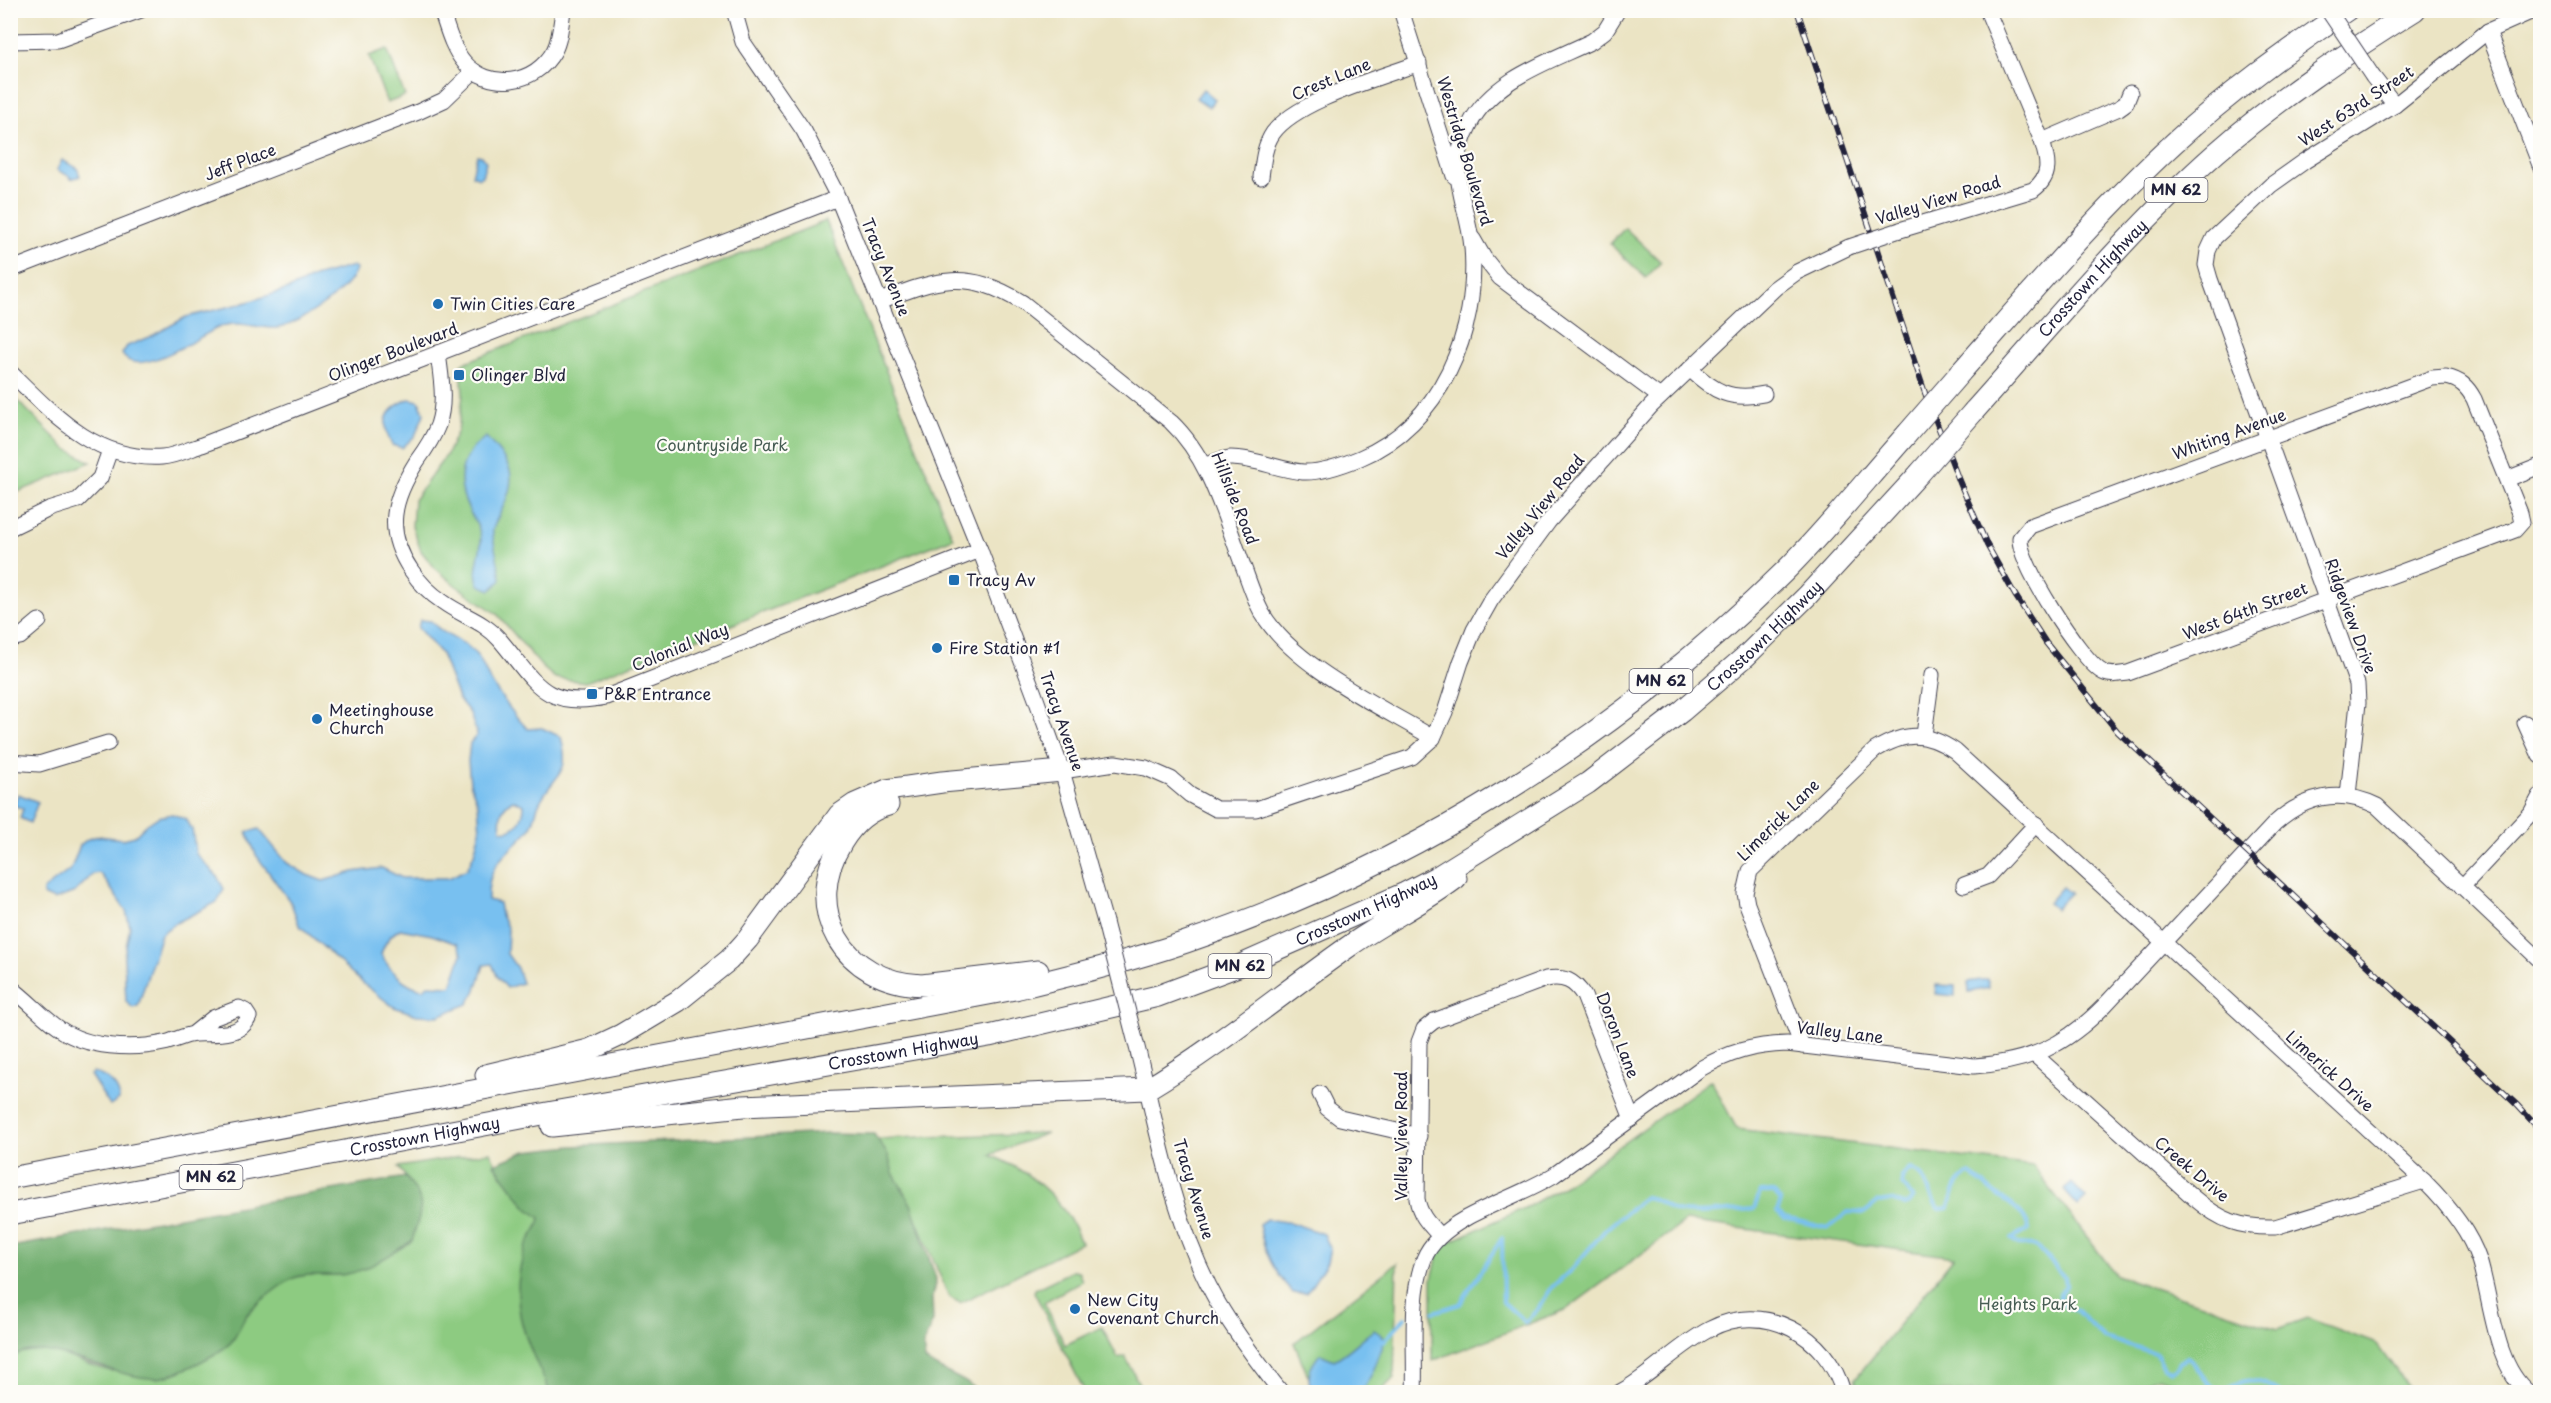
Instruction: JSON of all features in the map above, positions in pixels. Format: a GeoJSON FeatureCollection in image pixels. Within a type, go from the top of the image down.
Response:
{"type":"FeatureCollection","features":[{"type":"Feature","properties":{"kind":"highway","name":"Crosstown Highway"},"geometry":{"type":"LineString","coordinates":[[10,1179],[1015,989],[1132,959],[1229,927],[1340,880],[1448,826],[1535,772],[1614,717],[1697,650],[1785,570],[2082,235],[2174,143],[2251,79],[2347,10]]}},
{"type":"Feature","properties":{"kind":"highway","name":"Crosstown Highway"},"geometry":{"type":"LineString","coordinates":[[10,1214],[411,1139],[989,1036],[1158,996],[1261,957],[1406,893],[1440,875],[1588,783],[1682,711],[1746,656],[1807,596],[1919,474],[2143,223],[2216,154],[2313,77],[2415,10]]}},
{"type":"Feature","properties":{"kind":"highway"},"geometry":{"type":"LineString","coordinates":[[1062,771],[1028,783],[885,806],[860,819],[850,829],[832,858],[825,883],[824,900],[830,921],[848,954],[887,981],[922,986],[1036,972],[1160,945],[1229,927]]}},
{"type":"Feature","properties":{"kind":"highway"},"geometry":{"type":"LineString","coordinates":[[308,1122],[400,1096],[589,1050],[650,1018],[678,1001],[742,946],[793,881],[839,815],[855,804],[887,790],[1062,771]]}},
{"type":"Feature","properties":{"kind":"highway"},"geometry":{"type":"LineString","coordinates":[[411,1139],[502,1132],[742,1106],[1147,1089],[1178,1071],[1350,945],[1434,895],[1588,783]]}},
{"type":"Feature","properties":{"kind":"street"},"geometry":{"type":"LineString","coordinates":[[10,41],[58,40],[141,10]]}},
{"type":"Feature","properties":{"kind":"street"},"geometry":{"type":"LineString","coordinates":[[441,10],[462,60],[474,71],[488,79],[504,81],[519,80],[534,73],[546,63],[555,50],[563,10]]}},
{"type":"Feature","properties":{"kind":"street","name":"Tracy Avenue"},"geometry":{"type":"LineString","coordinates":[[734,10],[743,42],[804,131],[821,160],[980,550],[1062,771],[1105,922],[1179,1214],[1217,1302],[1281,1392]]}},
{"type":"Feature","properties":{"kind":"street","name":"Westridge Boulevard"},"geometry":{"type":"LineString","coordinates":[[1401,10],[1472,236],[1484,258],[1500,278],[1660,397]]}},
{"type":"Feature","properties":{"kind":"street"},"geometry":{"type":"LineString","coordinates":[[1205,465],[1231,458],[1305,472],[1333,467],[1361,457],[1387,442],[1410,424],[1450,372],[1471,310],[1474,278],[1471,244],[1459,190],[1458,167],[1461,143],[1471,122],[1484,103],[1501,87],[1592,41],[1605,31],[1618,10]]}},
{"type":"Feature","properties":{"kind":"street"},"geometry":{"type":"LineString","coordinates":[[1987,10],[2042,141],[2119,108],[2126,103],[2130,93]]}},
{"type":"Feature","properties":{"kind":"street"},"geometry":{"type":"LineString","coordinates":[[2328,10],[2373,78],[2395,105]]}},
{"type":"Feature","properties":{"kind":"street","name":"West 63rd Street"},"geometry":{"type":"LineString","coordinates":[[2210,247],[2214,238],[2224,227],[2271,185],[2395,105],[2488,32],[2535,10]]}},
{"type":"Feature","properties":{"kind":"street"},"geometry":{"type":"LineString","coordinates":[[2488,32],[2541,165]]}},
{"type":"Feature","properties":{"kind":"street","name":"Crest Lane"},"geometry":{"type":"LineString","coordinates":[[1260,177],[1267,144],[1274,131],[1290,117],[1307,105],[1419,63]]}},
{"type":"Feature","properties":{"kind":"street","name":"Jeff Place"},"geometry":{"type":"LineString","coordinates":[[10,270],[417,112],[444,100],[474,71]]}},
{"type":"Feature","properties":{"kind":"street","name":"Valley View Road"},"geometry":{"type":"LineString","coordinates":[[1062,771],[1115,763],[1146,768],[1171,779],[1190,795],[1216,809],[1256,809],[1412,757],[1433,738],[1445,712],[1474,630],[1497,590],[1556,513],[1660,397],[1783,283],[1818,260],[1900,230],[2033,190],[2041,184],[2048,172],[2048,161],[2042,141]]}},
{"type":"Feature","properties":{"kind":"street","name":"Olinger Boulevard"},"geometry":{"type":"LineString","coordinates":[[10,372],[49,410],[80,435],[103,448],[132,455],[163,457],[202,445],[838,198]]}},
{"type":"Feature","properties":{"kind":"street","name":"Ridgeview Drive"},"geometry":{"type":"LineString","coordinates":[[2210,247],[2206,265],[2210,279],[2357,684],[2358,703],[2348,795]]}},
{"type":"Feature","properties":{"kind":"street","name":"Hillside Road"},"geometry":{"type":"LineString","coordinates":[[880,301],[939,281],[984,283],[1005,291],[1023,303],[1188,438],[1205,465],[1254,596],[1277,635],[1298,655],[1320,671],[1433,738]]}},
{"type":"Feature","properties":{"kind":"street","name":"Colonial Way"},"geometry":{"type":"LineString","coordinates":[[438,353],[443,392],[442,411],[437,428],[404,481],[397,498],[393,515],[394,534],[411,571],[426,588],[443,603],[481,623],[496,635],[534,684],[551,694],[569,700],[587,701],[606,697],[980,550]]}},
{"type":"Feature","properties":{"kind":"street"},"geometry":{"type":"LineString","coordinates":[[1690,369],[1710,387],[1721,391],[1743,398],[1764,394]]}},
{"type":"Feature","properties":{"kind":"street","name":"Whiting Avenue"},"geometry":{"type":"LineString","coordinates":[[2111,675],[2100,671],[2071,636],[2040,590],[2022,553],[2020,538],[2030,526],[2432,378],[2457,379],[2467,387],[2507,479]]}},
{"type":"Feature","properties":{"kind":"street"},"geometry":{"type":"LineString","coordinates":[[10,528],[49,509],[78,500],[100,478],[110,450]]}},
{"type":"Feature","properties":{"kind":"street"},"geometry":{"type":"LineString","coordinates":[[2507,479],[2541,466]]}},
{"type":"Feature","properties":{"kind":"street","name":"West 64th Street"},"geometry":{"type":"LineString","coordinates":[[2111,675],[2128,673],[2515,530],[2522,522],[2507,479]]}},
{"type":"Feature","properties":{"kind":"street"},"geometry":{"type":"LineString","coordinates":[[10,639],[20,637],[39,621]]}},
{"type":"Feature","properties":{"kind":"street"},"geometry":{"type":"LineString","coordinates":[[1924,735],[1932,675]]}},
{"type":"Feature","properties":{"kind":"street"},"geometry":{"type":"LineString","coordinates":[[2525,723],[2541,756]]}},
{"type":"Feature","properties":{"kind":"street","name":"Limerick Drive"},"geometry":{"type":"LineString","coordinates":[[1924,735],[1941,741],[1955,751],[2424,1181],[2450,1208],[2476,1254],[2502,1349],[2511,1372],[2528,1392]]}},
{"type":"Feature","properties":{"kind":"street","name":"Limerick Lane"},"geometry":{"type":"LineString","coordinates":[[1802,1046],[1747,904],[1746,881],[1750,871],[1875,750],[1890,741],[1924,735]]}},
{"type":"Feature","properties":{"kind":"street"},"geometry":{"type":"LineString","coordinates":[[10,762],[39,764],[108,743]]}},
{"type":"Feature","properties":{"kind":"street"},"geometry":{"type":"LineString","coordinates":[[2348,795],[2377,806],[2541,960]]}},
{"type":"Feature","properties":{"kind":"street","name":"Valley Lane"},"geometry":{"type":"LineString","coordinates":[[1414,1392],[1416,1292],[1424,1258],[1440,1236],[1466,1218],[1530,1189],[1554,1175],[1720,1058],[1742,1049],[1765,1044],[1802,1046],[1974,1066],[2004,1064],[2035,1055],[2060,1043],[2084,1026],[2289,811],[2324,796],[2348,795]]}},
{"type":"Feature","properties":{"kind":"street"},"geometry":{"type":"LineString","coordinates":[[2462,886],[2531,813],[2541,796]]}},
{"type":"Feature","properties":{"kind":"street"},"geometry":{"type":"LineString","coordinates":[[1964,885],[1988,876],[2036,824]]}},
{"type":"Feature","properties":{"kind":"street","name":"Doron Lane"},"geometry":{"type":"LineString","coordinates":[[1424,1029],[1434,1021],[1545,979],[1557,977],[1569,979],[1578,986],[1584,996],[1632,1119]]}},
{"type":"Feature","properties":{"kind":"street"},"geometry":{"type":"LineString","coordinates":[[10,987],[61,1030],[91,1042],[135,1046],[164,1043],[193,1034]]}},
{"type":"Feature","properties":{"kind":"street","name":"Valley View Road"},"geometry":{"type":"LineString","coordinates":[[1424,1029],[1419,1042],[1419,1210],[1440,1236]]}},
{"type":"Feature","properties":{"kind":"street","name":"Creek Drive"},"geometry":{"type":"LineString","coordinates":[[2035,1055],[2203,1205],[2231,1223],[2253,1227],[2276,1227],[2424,1181]]}},
{"type":"Feature","properties":{"kind":"street"},"geometry":{"type":"LineString","coordinates":[[1320,1094],[1327,1108],[1340,1118],[1419,1136]]}},
{"type":"Feature","properties":{"kind":"street"},"geometry":{"type":"LineString","coordinates":[[1628,1391],[1712,1328],[1755,1319],[1796,1330],[1814,1342],[1834,1368],[1844,1392]]}},
{"type":"Feature","properties":{"kind":"green space"},"geometry":{"type":"Polygon","coordinates":[[[387,49],[405,96],[387,103],[369,56],[387,49]]]}},
{"type":"Feature","properties":{"kind":"green space","name":"Countryside Park"},"geometry":{"type":"Polygon","coordinates":[[[826,221],[953,538],[586,682],[555,678],[542,667],[497,614],[435,568],[421,551],[412,526],[414,500],[447,454],[458,430],[463,395],[461,364],[826,221]]]}},
{"type":"Feature","properties":{"kind":"green space"},"geometry":{"type":"Polygon","coordinates":[[[1625,228],[1661,262],[1646,278],[1610,244],[1625,228]]]}},
{"type":"Feature","properties":{"kind":"green space"},"geometry":{"type":"Polygon","coordinates":[[[11,394],[65,448],[91,462],[11,495],[11,394]]]}},
{"type":"Feature","properties":{"kind":"green space","name":"Heights Park"},"geometry":{"type":"Polygon","coordinates":[[[1711,1080],[1737,1129],[2033,1166],[2116,1275],[2277,1329],[2307,1318],[2377,1344],[2412,1392],[2204,1392],[2159,1377],[2119,1392],[1859,1392],[1855,1379],[1954,1257],[1686,1221],[1567,1309],[1432,1361],[1432,1279],[1440,1246],[1529,1206],[1565,1185],[1711,1080]]]}},
{"type":"Feature","properties":{"kind":"green space"},"geometry":{"type":"Polygon","coordinates":[[[829,1133],[874,1134],[888,1155],[893,1173],[911,1204],[936,1279],[932,1297],[933,1321],[923,1345],[925,1360],[966,1382],[978,1392],[550,1392],[533,1356],[518,1304],[520,1267],[526,1246],[540,1218],[527,1208],[494,1164],[526,1151],[572,1146],[829,1133]]]}},
{"type":"Feature","properties":{"kind":"green space"},"geometry":{"type":"Polygon","coordinates":[[[1047,1133],[990,1155],[1020,1170],[1045,1189],[1066,1213],[1081,1243],[960,1303],[949,1297],[903,1188],[805,1225],[833,1392],[11,1392],[10,1358],[22,1352],[47,1351],[100,1368],[120,1370],[238,1325],[270,1293],[291,1279],[311,1274],[346,1274],[412,1185],[398,1167],[490,1152],[502,1176],[747,1148],[895,1138],[1047,1133]]]}},
{"type":"Feature","properties":{"kind":"green space"},"geometry":{"type":"Polygon","coordinates":[[[405,1177],[413,1186],[420,1201],[420,1214],[412,1241],[356,1272],[340,1275],[302,1276],[288,1281],[253,1308],[244,1318],[228,1345],[197,1364],[156,1378],[121,1373],[61,1354],[42,1351],[25,1352],[11,1358],[11,1247],[405,1177]]]}},
{"type":"Feature","properties":{"kind":"green space"},"geometry":{"type":"Polygon","coordinates":[[[1397,1263],[1394,1378],[1380,1392],[1315,1392],[1294,1343],[1397,1263]]]}},
{"type":"Feature","properties":{"kind":"green space"},"geometry":{"type":"Polygon","coordinates":[[[1074,1270],[1078,1271],[1082,1281],[1044,1302],[1065,1345],[1102,1327],[1118,1358],[1125,1356],[1143,1392],[1085,1392],[1034,1292],[1035,1289],[1074,1270]]]}},
{"type":"Feature","properties":{"kind":"water"},"geometry":{"type":"Polygon","coordinates":[[[1203,89],[1215,99],[1209,107],[1196,98],[1203,89]]]}},
{"type":"Feature","properties":{"kind":"water"},"geometry":{"type":"Polygon","coordinates":[[[477,155],[482,156],[486,162],[482,176],[479,178],[472,175],[477,155]]]}},
{"type":"Feature","properties":{"kind":"water"},"geometry":{"type":"Polygon","coordinates":[[[62,160],[77,168],[80,176],[71,179],[57,170],[62,160]]]}},
{"type":"Feature","properties":{"kind":"water"},"geometry":{"type":"Polygon","coordinates":[[[353,266],[356,268],[346,286],[323,305],[286,326],[270,328],[229,324],[155,359],[141,362],[130,361],[122,354],[127,346],[150,337],[186,317],[244,303],[289,289],[314,277],[353,266]]]}},
{"type":"Feature","properties":{"kind":"water"},"geometry":{"type":"Polygon","coordinates":[[[409,399],[419,401],[424,414],[415,436],[402,448],[392,445],[386,430],[386,423],[390,412],[409,399]]]}},
{"type":"Feature","properties":{"kind":"water"},"geometry":{"type":"Polygon","coordinates":[[[486,437],[506,462],[511,477],[508,495],[493,529],[501,580],[491,590],[479,585],[477,579],[481,536],[465,500],[461,479],[465,461],[470,452],[486,437]]]}},
{"type":"Feature","properties":{"kind":"water"},"geometry":{"type":"Polygon","coordinates":[[[420,620],[431,621],[437,628],[468,646],[480,660],[489,679],[513,713],[528,729],[542,728],[561,737],[564,749],[561,772],[539,804],[529,830],[500,860],[491,876],[489,887],[488,900],[499,903],[501,915],[508,929],[507,954],[517,968],[522,983],[507,988],[497,976],[492,964],[484,965],[476,990],[468,1004],[438,1016],[417,1015],[394,1007],[366,986],[299,925],[291,903],[256,855],[247,832],[259,829],[287,863],[323,881],[353,872],[382,868],[402,878],[449,878],[467,869],[480,831],[478,804],[470,783],[468,761],[470,743],[477,735],[470,713],[458,698],[441,654],[418,628],[420,620]],[[513,800],[502,813],[501,830],[515,827],[523,815],[524,805],[513,800]],[[400,929],[388,939],[381,954],[388,966],[404,981],[416,987],[423,989],[428,985],[451,986],[462,954],[457,944],[432,935],[400,929]]]}},
{"type":"Feature","properties":{"kind":"water"},"geometry":{"type":"Polygon","coordinates":[[[18,794],[38,802],[30,823],[20,818],[23,809],[14,805],[18,794]]]}},
{"type":"Feature","properties":{"kind":"water"},"geometry":{"type":"Polygon","coordinates":[[[172,814],[186,819],[192,829],[196,854],[217,876],[224,889],[217,902],[174,924],[161,934],[138,1006],[133,1008],[126,1002],[124,956],[130,927],[126,911],[103,877],[99,873],[93,874],[75,892],[54,900],[43,895],[43,890],[71,869],[80,845],[88,839],[98,836],[123,839],[135,836],[158,817],[172,814]]]}},
{"type":"Feature","properties":{"kind":"water"},"geometry":{"type":"Polygon","coordinates":[[[2062,887],[2070,893],[2055,909],[2048,903],[2062,887]]]}},
{"type":"Feature","properties":{"kind":"water"},"geometry":{"type":"Polygon","coordinates":[[[1988,979],[1989,988],[1969,992],[1968,982],[1988,979]]]}},
{"type":"Feature","properties":{"kind":"water"},"geometry":{"type":"Polygon","coordinates":[[[1936,985],[1955,986],[1955,996],[1935,994],[1936,985]]]}},
{"type":"Feature","properties":{"kind":"water"},"geometry":{"type":"Polygon","coordinates":[[[93,1072],[115,1086],[119,1100],[110,1106],[90,1075],[93,1072]]]}},
{"type":"Feature","properties":{"kind":"water"},"geometry":{"type":"Polygon","coordinates":[[[2072,1183],[2086,1198],[2078,1206],[2064,1190],[2072,1183]]]}},
{"type":"Feature","properties":{"kind":"water"},"geometry":{"type":"Polygon","coordinates":[[[1266,1219],[1292,1223],[1324,1234],[1330,1248],[1327,1262],[1307,1293],[1293,1293],[1271,1262],[1259,1225],[1266,1219]]]}},
{"type":"Feature","properties":{"kind":"water"},"geometry":{"type":"Polygon","coordinates":[[[1374,1330],[1386,1338],[1372,1374],[1362,1391],[1312,1392],[1309,1381],[1310,1372],[1320,1354],[1334,1360],[1374,1330]]]}},
{"type":"Feature","properties":{"kind":"waterway"},"geometry":{"type":"LineString","coordinates":[[1434,1312],[1460,1304],[1502,1238],[1503,1302],[1525,1322],[1538,1309],[1552,1287],[1571,1270],[1606,1229],[1645,1197],[1670,1209],[1687,1213],[1754,1209],[1760,1192],[1773,1192],[1781,1201],[1777,1212],[1785,1218],[1828,1228],[1848,1212],[1864,1213],[1878,1202],[1891,1200],[1904,1205],[1908,1204],[1913,1197],[1902,1184],[1902,1177],[1910,1169],[1922,1176],[1940,1209],[1948,1208],[1958,1183],[1970,1174],[2021,1213],[2029,1229],[2012,1239],[2018,1244],[2039,1248],[2065,1278],[2066,1286],[2060,1293],[2060,1300],[2066,1307],[2076,1310],[2104,1338],[2156,1353],[2164,1367],[2171,1371],[2187,1357],[2208,1383],[2219,1389],[2226,1391],[2240,1382],[2253,1381],[2266,1384],[2280,1392]]}},
{"type":"Feature","properties":{"kind":"waterway"},"geometry":{"type":"LineString","coordinates":[[1383,1342],[1405,1318]]}},
{"type":"Feature","properties":{"kind":"railway"},"geometry":{"type":"LineString","coordinates":[[1797,10],[1925,393],[1960,483],[1987,545],[2015,595],[2046,643],[2118,732],[2517,1105],[2540,1130]]}},
{"type":"Feature","properties":{"kind":"place","name":"Twin Cities Care"},"geometry":{"type":"Point","coordinates":[438,304]}},
{"type":"Feature","properties":{"kind":"place","name":"Olinger Blvd"},"geometry":{"type":"Point","coordinates":[459,375]}},
{"type":"Feature","properties":{"kind":"place","name":"Tracy Av"},"geometry":{"type":"Point","coordinates":[954,580]}},
{"type":"Feature","properties":{"kind":"place","name":"Fire Station #1"},"geometry":{"type":"Point","coordinates":[937,648]}},
{"type":"Feature","properties":{"kind":"place","name":"P&R Entrance"},"geometry":{"type":"Point","coordinates":[592,694]}},
{"type":"Feature","properties":{"kind":"place","name":"Meetinghouse Church"},"geometry":{"type":"Point","coordinates":[317,719]}},
{"type":"Feature","properties":{"kind":"place","name":"New City Covenant Church"},"geometry":{"type":"Point","coordinates":[1075,1309]}}]}
